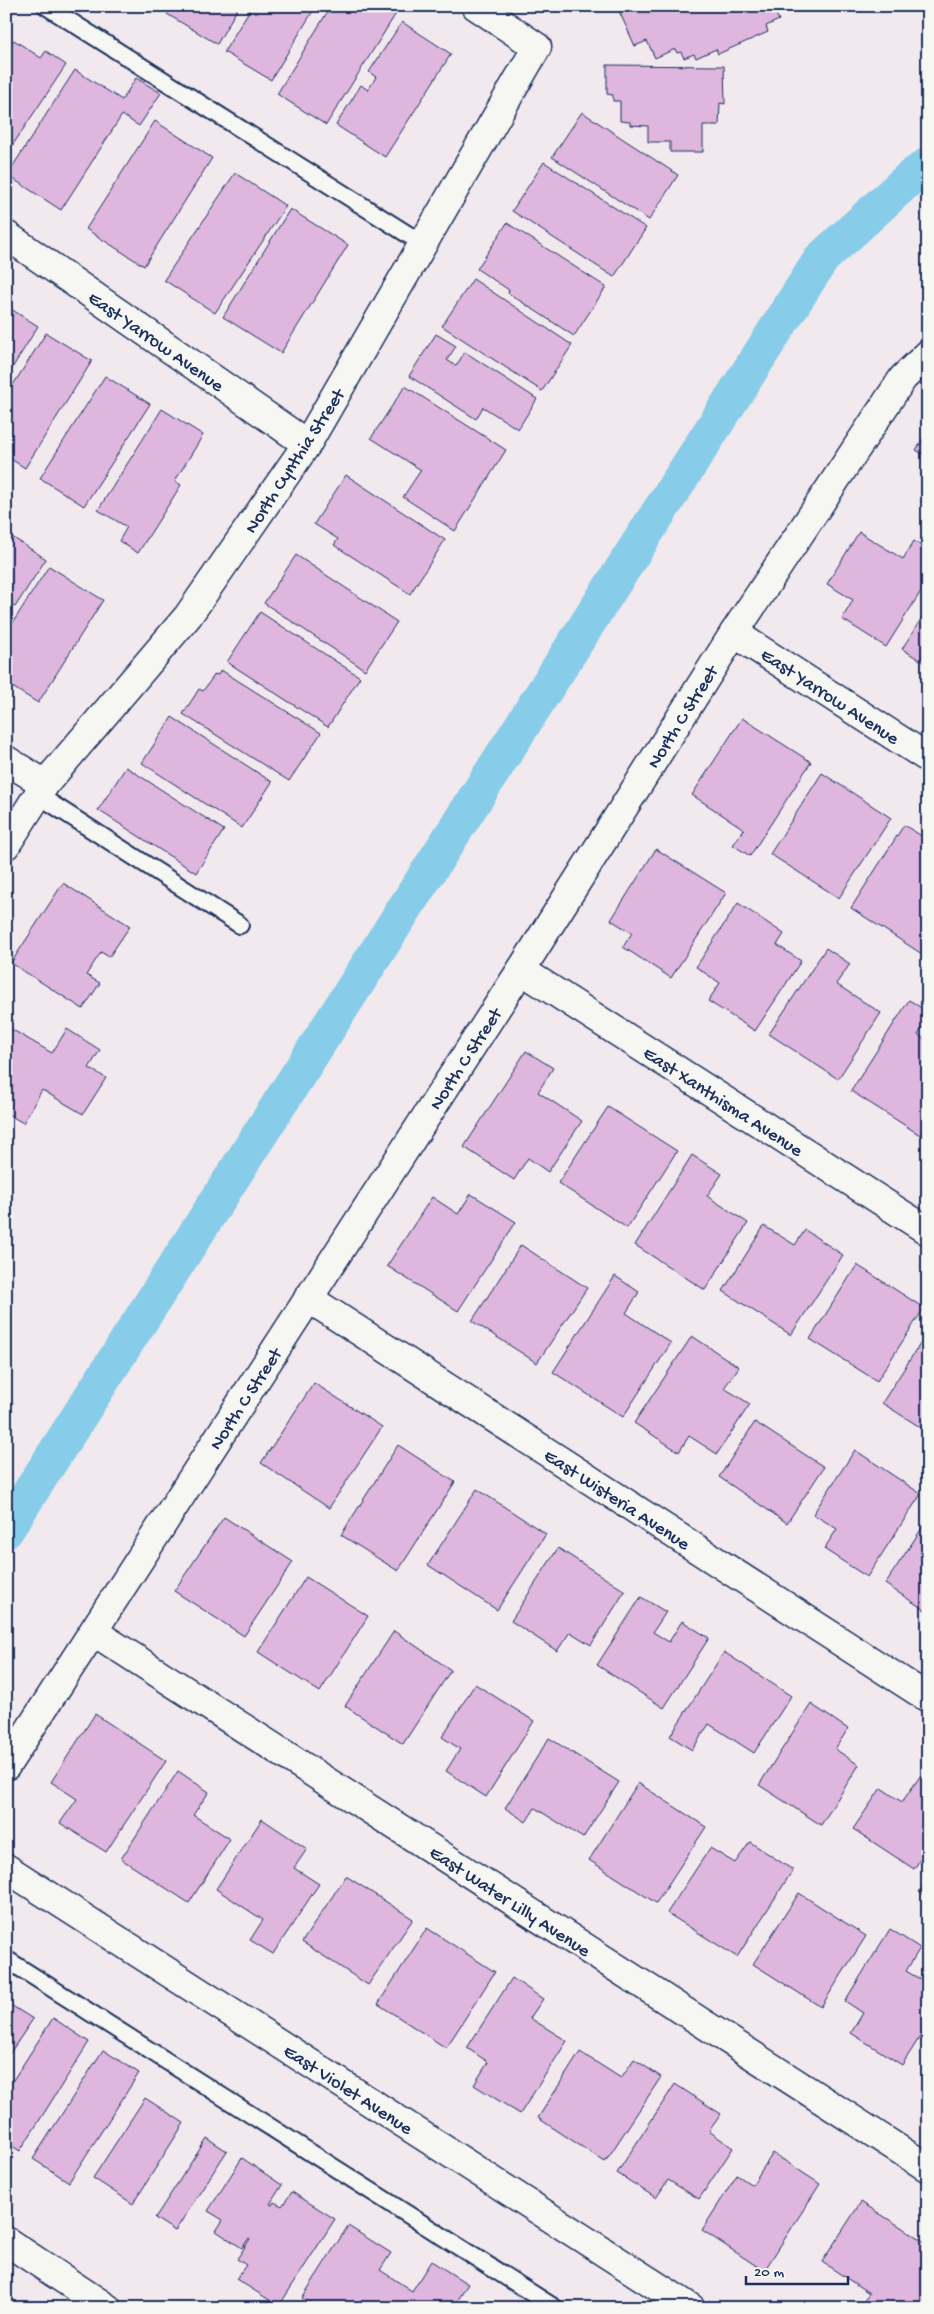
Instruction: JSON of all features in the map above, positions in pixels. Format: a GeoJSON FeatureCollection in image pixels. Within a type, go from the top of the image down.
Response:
{"type":"FeatureCollection","features":[{"type":"Feature","properties":{"kind":"street","name":"North Cynthia Street"},"geometry":{"type":"LineString","coordinates":[[6,845],[42,790],[188,616],[307,444],[537,47],[476,6]]}},
{"type":"Feature","properties":{"kind":"street","name":"East Yarrow Avenue"},"geometry":{"type":"LineString","coordinates":[[6,235],[307,444]]}},
{"type":"Feature","properties":{"kind":"street","name":"North C Street"},"geometry":{"type":"LineString","coordinates":[[6,1766],[521,970],[734,633],[903,378],[928,354]]}},
{"type":"Feature","properties":{"kind":"street","name":"East Yarrow Avenue"},"geometry":{"type":"LineString","coordinates":[[734,633],[928,758]]}},
{"type":"Feature","properties":{"kind":"street"},"geometry":{"type":"LineString","coordinates":[[6,760],[42,790]]}},
{"type":"Feature","properties":{"kind":"street","name":"East Xanthisma Avenue"},"geometry":{"type":"LineString","coordinates":[[521,970],[928,1231]]}},
{"type":"Feature","properties":{"kind":"street","name":"East Wisteria Avenue"},"geometry":{"type":"LineString","coordinates":[[308,1298],[928,1698]]}},
{"type":"Feature","properties":{"kind":"street","name":"East Water Lilly Avenue"},"geometry":{"type":"LineString","coordinates":[[94,1632],[928,2168]]}},
{"type":"Feature","properties":{"kind":"street","name":"East Violet Avenue"},"geometry":{"type":"LineString","coordinates":[[6,1868],[684,2306]]}},
{"type":"Feature","properties":{"kind":"street"},"geometry":{"type":"LineString","coordinates":[[6,2241],[107,2308]]}},
{"type":"Feature","properties":{"kind":"lane"},"geometry":{"type":"LineString","coordinates":[[46,6],[424,244]]}},
{"type":"Feature","properties":{"kind":"lane"},"geometry":{"type":"LineString","coordinates":[[42,790],[240,925]]}},
{"type":"Feature","properties":{"kind":"lane"},"geometry":{"type":"LineString","coordinates":[[6,1959],[555,2308]]}},
{"type":"Feature","properties":{"kind":"building"},"geometry":{"type":"Polygon","coordinates":[[[172,6],[239,6],[217,44],[167,14],[172,6]]]}},
{"type":"Feature","properties":{"kind":"building"},"geometry":{"type":"Polygon","coordinates":[[[252,6],[316,6],[271,80],[224,52],[252,6]]]}},
{"type":"Feature","properties":{"kind":"building"},"geometry":{"type":"Polygon","coordinates":[[[331,6],[388,6],[397,12],[326,125],[277,94],[331,6]]]}},
{"type":"Feature","properties":{"kind":"building"},"geometry":{"type":"Polygon","coordinates":[[[629,6],[782,6],[774,10],[779,20],[766,26],[768,32],[718,54],[716,49],[696,58],[694,54],[684,58],[681,52],[677,53],[675,49],[655,58],[647,41],[635,46],[619,11],[629,6]]]}},
{"type":"Feature","properties":{"kind":"building"},"geometry":{"type":"Polygon","coordinates":[[[402,22],[451,54],[385,157],[336,125],[361,85],[368,90],[376,77],[369,72],[402,22]]]}},
{"type":"Feature","properties":{"kind":"building"},"geometry":{"type":"Polygon","coordinates":[[[14,40],[41,58],[46,51],[66,65],[6,155],[6,51],[14,40]]]}},
{"type":"Feature","properties":{"kind":"building"},"geometry":{"type":"Polygon","coordinates":[[[607,65],[724,66],[725,104],[720,103],[719,125],[703,125],[703,152],[670,152],[670,142],[648,142],[648,126],[630,125],[630,122],[620,121],[620,101],[613,101],[613,95],[607,94],[607,65]]]}},
{"type":"Feature","properties":{"kind":"building"},"geometry":{"type":"Polygon","coordinates":[[[75,70],[122,100],[136,78],[161,93],[139,126],[122,115],[61,210],[7,175],[75,70]]]}},
{"type":"Feature","properties":{"kind":"building"},"geometry":{"type":"Polygon","coordinates":[[[582,112],[678,175],[649,220],[552,157],[582,112]]]}},
{"type":"Feature","properties":{"kind":"building"},"geometry":{"type":"Polygon","coordinates":[[[155,121],[212,158],[144,266],[86,229],[155,121]]]}},
{"type":"Feature","properties":{"kind":"building"},"geometry":{"type":"Polygon","coordinates":[[[544,162],[646,228],[614,277],[512,211],[544,162]]]}},
{"type":"Feature","properties":{"kind":"building"},"geometry":{"type":"Polygon","coordinates":[[[235,173],[286,206],[215,313],[164,280],[235,173]]]}},
{"type":"Feature","properties":{"kind":"building"},"geometry":{"type":"Polygon","coordinates":[[[290,209],[348,245],[281,353],[223,317],[290,209]]]}},
{"type":"Feature","properties":{"kind":"building"},"geometry":{"type":"Polygon","coordinates":[[[507,223],[606,287],[574,336],[508,293],[509,290],[477,269],[507,223]]]}},
{"type":"Feature","properties":{"kind":"building"},"geometry":{"type":"Polygon","coordinates":[[[473,279],[572,345],[542,391],[442,326],[473,279]]]}},
{"type":"Feature","properties":{"kind":"building"},"geometry":{"type":"Polygon","coordinates":[[[6,306],[38,326],[6,378],[6,306]]]}},
{"type":"Feature","properties":{"kind":"building"},"geometry":{"type":"Polygon","coordinates":[[[46,333],[92,361],[25,468],[6,456],[6,396],[46,333]]]}},
{"type":"Feature","properties":{"kind":"building"},"geometry":{"type":"Polygon","coordinates":[[[436,334],[456,346],[447,360],[456,366],[465,352],[537,399],[518,429],[483,407],[476,419],[409,376],[436,334]]]}},
{"type":"Feature","properties":{"kind":"building"},"geometry":{"type":"Polygon","coordinates":[[[105,376],[150,404],[84,506],[40,478],[105,376]]]}},
{"type":"Feature","properties":{"kind":"building"},"geometry":{"type":"Polygon","coordinates":[[[405,386],[506,450],[455,531],[403,497],[421,470],[371,438],[405,386]]]}},
{"type":"Feature","properties":{"kind":"building"},"geometry":{"type":"Polygon","coordinates":[[[162,409],[203,435],[175,481],[181,485],[138,553],[119,541],[127,527],[98,510],[162,409]]]}},
{"type":"Feature","properties":{"kind":"building"},"geometry":{"type":"Polygon","coordinates":[[[928,432],[928,457],[916,450],[928,432]]]}},
{"type":"Feature","properties":{"kind":"building"},"geometry":{"type":"Polygon","coordinates":[[[346,475],[445,540],[410,594],[334,545],[338,539],[314,524],[346,475]]]}},
{"type":"Feature","properties":{"kind":"building"},"geometry":{"type":"Polygon","coordinates":[[[859,532],[903,559],[914,541],[928,550],[928,580],[886,647],[842,619],[853,600],[827,584],[859,532]]]}},
{"type":"Feature","properties":{"kind":"building"},"geometry":{"type":"Polygon","coordinates":[[[6,533],[46,559],[15,607],[6,601],[6,533]]]}},
{"type":"Feature","properties":{"kind":"building"},"geometry":{"type":"Polygon","coordinates":[[[296,555],[397,622],[365,670],[264,603],[296,555]]]}},
{"type":"Feature","properties":{"kind":"building"},"geometry":{"type":"Polygon","coordinates":[[[49,566],[103,600],[38,703],[6,683],[6,633],[49,566]]]}},
{"type":"Feature","properties":{"kind":"building"},"geometry":{"type":"Polygon","coordinates":[[[928,608],[928,665],[902,649],[928,608]]]}},
{"type":"Feature","properties":{"kind":"building"},"geometry":{"type":"Polygon","coordinates":[[[260,612],[360,677],[328,727],[227,662],[260,612]]]}},
{"type":"Feature","properties":{"kind":"building"},"geometry":{"type":"Polygon","coordinates":[[[221,670],[321,733],[289,781],[183,714],[199,689],[203,691],[215,674],[218,675],[221,670]]]}},
{"type":"Feature","properties":{"kind":"building"},"geometry":{"type":"Polygon","coordinates":[[[172,717],[272,782],[242,828],[142,763],[172,717]]]}},
{"type":"Feature","properties":{"kind":"building"},"geometry":{"type":"Polygon","coordinates":[[[742,718],[811,762],[750,856],[733,845],[744,829],[692,795],[742,718]]]}},
{"type":"Feature","properties":{"kind":"building"},"geometry":{"type":"Polygon","coordinates":[[[126,767],[224,830],[196,873],[98,810],[126,767]]]}},
{"type":"Feature","properties":{"kind":"building"},"geometry":{"type":"Polygon","coordinates":[[[822,773],[891,818],[839,898],[770,854],[822,773]]]}},
{"type":"Feature","properties":{"kind":"building"},"geometry":{"type":"Polygon","coordinates":[[[904,825],[928,840],[928,945],[922,954],[851,908],[904,825]]]}},
{"type":"Feature","properties":{"kind":"building"},"geometry":{"type":"Polygon","coordinates":[[[656,849],[726,893],[671,978],[623,947],[632,933],[611,920],[656,849]]]}},
{"type":"Feature","properties":{"kind":"building"},"geometry":{"type":"Polygon","coordinates":[[[63,883],[130,926],[109,957],[101,952],[86,975],[100,983],[83,1009],[11,963],[63,883]]]}},
{"type":"Feature","properties":{"kind":"building"},"geometry":{"type":"Polygon","coordinates":[[[738,903],[784,934],[777,945],[801,961],[755,1031],[708,1001],[720,983],[696,967],[738,903]]]}},
{"type":"Feature","properties":{"kind":"building"},"geometry":{"type":"Polygon","coordinates":[[[826,948],[850,964],[836,984],[881,1013],[838,1079],[769,1034],[826,948]]]}},
{"type":"Feature","properties":{"kind":"building"},"geometry":{"type":"Polygon","coordinates":[[[909,1000],[928,1012],[928,1019],[918,1035],[928,1041],[928,1123],[920,1135],[851,1091],[909,1000]]]}},
{"type":"Feature","properties":{"kind":"building"},"geometry":{"type":"Polygon","coordinates":[[[6,1026],[52,1053],[67,1029],[100,1050],[89,1068],[106,1078],[83,1114],[42,1090],[23,1123],[6,1113],[6,1026]]]}},
{"type":"Feature","properties":{"kind":"building"},"geometry":{"type":"Polygon","coordinates":[[[526,1051],[553,1068],[538,1092],[582,1121],[548,1172],[528,1158],[514,1180],[464,1147],[526,1051]]]}},
{"type":"Feature","properties":{"kind":"building"},"geometry":{"type":"Polygon","coordinates":[[[608,1107],[677,1151],[627,1228],[558,1183],[608,1107]]]}},
{"type":"Feature","properties":{"kind":"building"},"geometry":{"type":"Polygon","coordinates":[[[692,1155],[722,1174],[707,1196],[748,1223],[705,1290],[635,1245],[692,1155]]]}},
{"type":"Feature","properties":{"kind":"building"},"geometry":{"type":"Polygon","coordinates":[[[471,1194],[516,1222],[458,1311],[387,1266],[432,1197],[458,1214],[471,1194]]]}},
{"type":"Feature","properties":{"kind":"building"},"geometry":{"type":"Polygon","coordinates":[[[764,1226],[795,1245],[805,1230],[843,1255],[791,1335],[723,1291],[764,1226]]]}},
{"type":"Feature","properties":{"kind":"building"},"geometry":{"type":"Polygon","coordinates":[[[521,1245],[587,1288],[537,1363],[472,1321],[521,1245]]]}},
{"type":"Feature","properties":{"kind":"building"},"geometry":{"type":"Polygon","coordinates":[[[857,1265],[924,1308],[877,1381],[810,1339],[857,1265]]]}},
{"type":"Feature","properties":{"kind":"building"},"geometry":{"type":"Polygon","coordinates":[[[615,1276],[639,1292],[626,1313],[671,1343],[623,1417],[553,1372],[615,1276]]]}},
{"type":"Feature","properties":{"kind":"building"},"geometry":{"type":"Polygon","coordinates":[[[928,1333],[928,1432],[882,1403],[928,1333]]]}},
{"type":"Feature","properties":{"kind":"building"},"geometry":{"type":"Polygon","coordinates":[[[692,1336],[739,1367],[724,1388],[750,1404],[717,1454],[689,1436],[679,1452],[634,1423],[692,1336]]]}},
{"type":"Feature","properties":{"kind":"building"},"geometry":{"type":"Polygon","coordinates":[[[314,1383],[382,1427],[329,1508],[261,1463],[314,1383]]]}},
{"type":"Feature","properties":{"kind":"building"},"geometry":{"type":"Polygon","coordinates":[[[755,1422],[824,1467],[787,1523],[719,1477],[755,1422]]]}},
{"type":"Feature","properties":{"kind":"building"},"geometry":{"type":"Polygon","coordinates":[[[398,1445],[455,1482],[398,1571],[341,1535],[398,1445]]]}},
{"type":"Feature","properties":{"kind":"building"},"geometry":{"type":"Polygon","coordinates":[[[855,1450],[921,1494],[867,1577],[824,1549],[837,1529],[813,1514],[855,1450]]]}},
{"type":"Feature","properties":{"kind":"building"},"geometry":{"type":"Polygon","coordinates":[[[477,1489],[546,1534],[497,1610],[428,1565],[477,1489]]]}},
{"type":"Feature","properties":{"kind":"building"},"geometry":{"type":"Polygon","coordinates":[[[224,1517],[293,1562],[244,1636],[174,1591],[224,1517]]]}},
{"type":"Feature","properties":{"kind":"building"},"geometry":{"type":"Polygon","coordinates":[[[928,1519],[928,1612],[885,1584],[928,1519]]]}},
{"type":"Feature","properties":{"kind":"building"},"geometry":{"type":"Polygon","coordinates":[[[558,1548],[625,1591],[591,1645],[570,1632],[557,1651],[511,1621],[558,1548]]]}},
{"type":"Feature","properties":{"kind":"building"},"geometry":{"type":"Polygon","coordinates":[[[306,1577],[368,1616],[320,1692],[258,1652],[306,1577]]]}},
{"type":"Feature","properties":{"kind":"building"},"geometry":{"type":"Polygon","coordinates":[[[641,1597],[666,1612],[653,1632],[669,1642],[682,1621],[709,1638],[664,1708],[597,1665],[641,1597]]]}},
{"type":"Feature","properties":{"kind":"building"},"geometry":{"type":"Polygon","coordinates":[[[394,1631],[451,1670],[403,1744],[345,1706],[394,1631]]]}},
{"type":"Feature","properties":{"kind":"building"},"geometry":{"type":"Polygon","coordinates":[[[724,1652],[791,1696],[754,1753],[709,1724],[692,1750],[670,1736],[724,1652]]]}},
{"type":"Feature","properties":{"kind":"building"},"geometry":{"type":"Polygon","coordinates":[[[475,1684],[534,1721],[486,1797],[446,1771],[460,1749],[442,1737],[475,1684]]]}},
{"type":"Feature","properties":{"kind":"building"},"geometry":{"type":"Polygon","coordinates":[[[811,1704],[848,1729],[835,1749],[859,1765],[821,1825],[759,1785],[811,1704]]]}},
{"type":"Feature","properties":{"kind":"building"},"geometry":{"type":"Polygon","coordinates":[[[95,1714],[166,1761],[106,1852],[60,1823],[77,1799],[51,1782],[95,1714]]]}},
{"type":"Feature","properties":{"kind":"building"},"geometry":{"type":"Polygon","coordinates":[[[549,1738],[619,1782],[583,1838],[535,1808],[526,1822],[505,1808],[549,1738]]]}},
{"type":"Feature","properties":{"kind":"building"},"geometry":{"type":"Polygon","coordinates":[[[178,1771],[209,1792],[193,1815],[230,1839],[189,1903],[121,1859],[178,1771]]]}},
{"type":"Feature","properties":{"kind":"building"},"geometry":{"type":"Polygon","coordinates":[[[921,1775],[928,1780],[928,1847],[914,1869],[853,1829],[881,1788],[902,1802],[921,1775]]]}},
{"type":"Feature","properties":{"kind":"building"},"geometry":{"type":"Polygon","coordinates":[[[638,1783],[706,1827],[656,1903],[589,1860],[638,1783]]]}},
{"type":"Feature","properties":{"kind":"building"},"geometry":{"type":"Polygon","coordinates":[[[262,1819],[307,1849],[294,1868],[319,1884],[273,1954],[250,1940],[263,1920],[216,1889],[262,1819]]]}},
{"type":"Feature","properties":{"kind":"building"},"geometry":{"type":"Polygon","coordinates":[[[750,1842],[793,1870],[737,1957],[667,1913],[710,1848],[735,1863],[750,1842]]]}},
{"type":"Feature","properties":{"kind":"building"},"geometry":{"type":"Polygon","coordinates":[[[346,1876],[413,1919],[368,1985],[302,1942],[346,1876]]]}},
{"type":"Feature","properties":{"kind":"building"},"geometry":{"type":"Polygon","coordinates":[[[928,1879],[928,1898],[919,1892],[928,1879]]]}},
{"type":"Feature","properties":{"kind":"building"},"geometry":{"type":"Polygon","coordinates":[[[799,1893],[866,1936],[821,2007],[753,1964],[799,1893]]]}},
{"type":"Feature","properties":{"kind":"building"},"geometry":{"type":"Polygon","coordinates":[[[427,1928],[495,1972],[446,2048],[378,2004],[427,1928]]]}},
{"type":"Feature","properties":{"kind":"building"},"geometry":{"type":"Polygon","coordinates":[[[890,1929],[920,1948],[906,1971],[928,1984],[928,2024],[902,2065],[851,2033],[863,2013],[845,2001],[890,1929]]]}},
{"type":"Feature","properties":{"kind":"building"},"geometry":{"type":"Polygon","coordinates":[[[512,1978],[543,1999],[530,2018],[567,2041],[520,2114],[474,2085],[488,2062],[467,2048],[512,1978]]]}},
{"type":"Feature","properties":{"kind":"building"},"geometry":{"type":"Polygon","coordinates":[[[6,2002],[33,2019],[6,2059],[6,2002]]]}},
{"type":"Feature","properties":{"kind":"building"},"geometry":{"type":"Polygon","coordinates":[[[53,2018],[89,2042],[20,2151],[6,2142],[6,2091],[53,2018]]]}},
{"type":"Feature","properties":{"kind":"building"},"geometry":{"type":"Polygon","coordinates":[[[103,2050],[139,2073],[69,2182],[33,2159],[103,2050]]]}},
{"type":"Feature","properties":{"kind":"building"},"geometry":{"type":"Polygon","coordinates":[[[580,2052],[621,2078],[634,2059],[661,2077],[605,2162],[538,2118],[580,2052]]]}},
{"type":"Feature","properties":{"kind":"building"},"geometry":{"type":"Polygon","coordinates":[[[675,2084],[721,2114],[709,2131],[733,2148],[699,2199],[668,2180],[656,2198],[617,2173],[675,2084]]]}},
{"type":"Feature","properties":{"kind":"building"},"geometry":{"type":"Polygon","coordinates":[[[145,2098],[184,2123],[133,2204],[93,2178],[145,2098]]]}},
{"type":"Feature","properties":{"kind":"building"},"geometry":{"type":"Polygon","coordinates":[[[207,2138],[227,2151],[175,2231],[155,2218],[207,2138]]]}},
{"type":"Feature","properties":{"kind":"building"},"geometry":{"type":"Polygon","coordinates":[[[773,2153],[820,2184],[764,2271],[702,2230],[737,2175],[752,2185],[773,2153]]]}},
{"type":"Feature","properties":{"kind":"building"},"geometry":{"type":"Polygon","coordinates":[[[242,2158],[282,2185],[270,2204],[272,2205],[274,2202],[282,2206],[292,2192],[335,2219],[279,2306],[236,2279],[246,2265],[237,2259],[250,2239],[242,2248],[216,2231],[223,2220],[208,2211],[242,2158]]]}},
{"type":"Feature","properties":{"kind":"building"},"geometry":{"type":"Polygon","coordinates":[[[861,2202],[928,2244],[928,2302],[924,2308],[860,2308],[869,2293],[822,2262],[861,2202]]]}},
{"type":"Feature","properties":{"kind":"building"},"geometry":{"type":"Polygon","coordinates":[[[348,2226],[391,2253],[380,2270],[412,2291],[431,2261],[468,2284],[453,2308],[425,2308],[421,2305],[419,2308],[318,2308],[302,2298],[348,2226]]]}},
{"type":"Feature","properties":{"kind":"waterway"},"geometry":{"type":"LineString","coordinates":[[6,1530],[822,258],[910,178],[928,165]]}}]}
